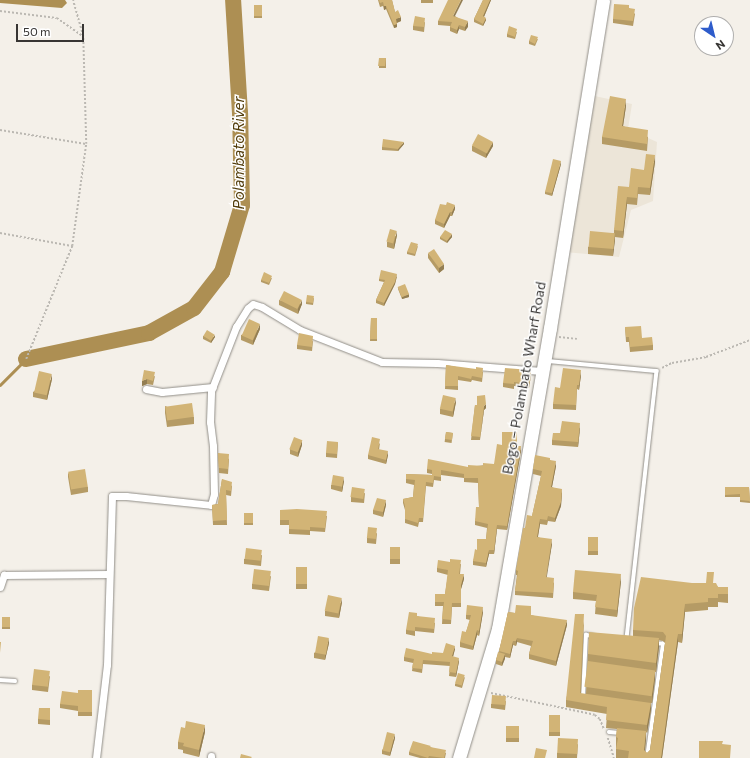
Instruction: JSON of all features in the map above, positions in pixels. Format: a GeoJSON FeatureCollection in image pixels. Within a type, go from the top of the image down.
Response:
{"type":"FeatureCollection","features":[{"type":"Feature","properties":{"kind":"highway","name":"Bogo – Polambato Wharf Road"},"geometry":{"type":"LineString","coordinates":[[459,758],[498,629],[550,328],[603,0]]}},
{"type":"Feature","properties":{"kind":"street"},"geometry":{"type":"LineString","coordinates":[[96,758],[106,664],[112,496],[126,496],[211,505],[214,494],[213,446],[210,422],[213,387],[236,327],[245,312],[253,304],[262,307],[300,330],[382,362],[543,366]]}},
{"type":"Feature","properties":{"kind":"street"},"geometry":{"type":"LineString","coordinates":[[146,389],[162,392],[213,387]]}},
{"type":"Feature","properties":{"kind":"street"},"geometry":{"type":"LineString","coordinates":[[0,587],[4,575],[109,574]]}},
{"type":"Feature","properties":{"kind":"lane"},"geometry":{"type":"LineString","coordinates":[[543,366],[657,371],[626,641]]}},
{"type":"Feature","properties":{"kind":"lane"},"geometry":{"type":"LineString","coordinates":[[590,700],[583,699],[586,635],[600,637]]}},
{"type":"Feature","properties":{"kind":"lane"},"geometry":{"type":"LineString","coordinates":[[620,640],[634,642]]}},
{"type":"Feature","properties":{"kind":"lane"},"geometry":{"type":"LineString","coordinates":[[647,758],[663,644],[648,643]]}},
{"type":"Feature","properties":{"kind":"lane"},"geometry":{"type":"LineString","coordinates":[[584,666],[592,667]]}},
{"type":"Feature","properties":{"kind":"lane"},"geometry":{"type":"LineString","coordinates":[[652,675],[659,676]]}},
{"type":"Feature","properties":{"kind":"lane"},"geometry":{"type":"LineString","coordinates":[[0,680],[15,681]]}},
{"type":"Feature","properties":{"kind":"lane"},"geometry":{"type":"LineString","coordinates":[[647,706],[654,706]]}},
{"type":"Feature","properties":{"kind":"lane"},"geometry":{"type":"LineString","coordinates":[[609,732],[623,733]]}},
{"type":"Feature","properties":{"kind":"lane"},"geometry":{"type":"LineString","coordinates":[[643,736],[649,736]]}},
{"type":"Feature","properties":{"kind":"path"},"geometry":{"type":"LineString","coordinates":[[26,359],[72,246],[86,144],[83,36],[73,0]]}},
{"type":"Feature","properties":{"kind":"path"},"geometry":{"type":"LineString","coordinates":[[0,11],[57,18],[83,36]]}},
{"type":"Feature","properties":{"kind":"path"},"geometry":{"type":"LineString","coordinates":[[0,130],[86,144]]}},
{"type":"Feature","properties":{"kind":"path"},"geometry":{"type":"LineString","coordinates":[[0,233],[72,246]]}},
{"type":"Feature","properties":{"kind":"path"},"geometry":{"type":"LineString","coordinates":[[550,328],[558,337],[578,339]]}},
{"type":"Feature","properties":{"kind":"path"},"geometry":{"type":"LineString","coordinates":[[657,371],[672,363],[706,357],[750,340]]}},
{"type":"Feature","properties":{"kind":"path"},"geometry":{"type":"LineString","coordinates":[[479,691],[595,715],[600,719],[614,758]]}},
{"type":"Feature","properties":{"kind":"shaded area"},"geometry":{"type":"Polygon","coordinates":[[[0,0],[65,0],[67,3],[62,8],[0,3],[0,0]]]}},
{"type":"Feature","properties":{"kind":"shaded area"},"geometry":{"type":"Polygon","coordinates":[[[590,95],[632,104],[628,129],[657,142],[653,201],[631,210],[619,257],[565,252],[590,95]]]}},
{"type":"Feature","properties":{"kind":"building"},"geometry":{"type":"Polygon","coordinates":[[[379,0],[392,0],[395,12],[398,10],[401,17],[396,19],[397,24],[394,25],[386,6],[384,6],[383,2],[380,3],[379,0]]]}},
{"type":"Feature","properties":{"kind":"building"},"geometry":{"type":"Polygon","coordinates":[[[448,0],[461,0],[453,16],[468,21],[465,27],[459,25],[457,30],[450,27],[452,22],[438,21],[448,0]]]}},
{"type":"Feature","properties":{"kind":"building"},"geometry":{"type":"Polygon","coordinates":[[[483,0],[490,0],[483,16],[486,18],[483,24],[474,19],[483,0]]]}},
{"type":"Feature","properties":{"kind":"building"},"geometry":{"type":"Polygon","coordinates":[[[614,4],[629,5],[629,8],[635,9],[633,21],[613,19],[614,4]]]}},
{"type":"Feature","properties":{"kind":"building"},"geometry":{"type":"Polygon","coordinates":[[[254,5],[262,5],[262,16],[254,16],[254,5]]]}},
{"type":"Feature","properties":{"kind":"building"},"geometry":{"type":"Polygon","coordinates":[[[415,16],[425,18],[424,27],[413,26],[415,16]]]}},
{"type":"Feature","properties":{"kind":"building"},"geometry":{"type":"Polygon","coordinates":[[[509,26],[517,29],[515,37],[507,34],[509,26]]]}},
{"type":"Feature","properties":{"kind":"building"},"geometry":{"type":"Polygon","coordinates":[[[531,35],[538,37],[535,44],[529,41],[531,35]]]}},
{"type":"Feature","properties":{"kind":"building"},"geometry":{"type":"Polygon","coordinates":[[[379,58],[386,58],[385,66],[378,66],[379,58]]]}},
{"type":"Feature","properties":{"kind":"building"},"geometry":{"type":"Polygon","coordinates":[[[610,96],[626,99],[622,126],[648,130],[647,144],[602,137],[610,96]]]}},
{"type":"Feature","properties":{"kind":"building"},"geometry":{"type":"Polygon","coordinates":[[[478,134],[493,142],[487,153],[472,145],[478,134]]]}},
{"type":"Feature","properties":{"kind":"building"},"geometry":{"type":"Polygon","coordinates":[[[383,139],[404,142],[398,149],[382,147],[383,139]]]}},
{"type":"Feature","properties":{"kind":"building"},"geometry":{"type":"Polygon","coordinates":[[[646,154],[655,155],[650,188],[638,187],[637,198],[627,197],[623,231],[614,230],[618,186],[629,187],[631,168],[644,170],[646,154]]]}},
{"type":"Feature","properties":{"kind":"building"},"geometry":{"type":"Polygon","coordinates":[[[553,159],[561,161],[552,193],[545,192],[553,159]]]}},
{"type":"Feature","properties":{"kind":"building"},"geometry":{"type":"Polygon","coordinates":[[[447,202],[455,205],[444,224],[435,220],[440,204],[446,205],[447,202]]]}},
{"type":"Feature","properties":{"kind":"building"},"geometry":{"type":"Polygon","coordinates":[[[390,229],[397,231],[393,243],[386,241],[390,229]]]}},
{"type":"Feature","properties":{"kind":"building"},"geometry":{"type":"Polygon","coordinates":[[[445,230],[452,234],[447,241],[440,237],[445,230]]]}},
{"type":"Feature","properties":{"kind":"building"},"geometry":{"type":"Polygon","coordinates":[[[590,231],[615,233],[614,249],[589,247],[590,231]]]}},
{"type":"Feature","properties":{"kind":"building"},"geometry":{"type":"Polygon","coordinates":[[[411,242],[418,244],[415,254],[407,252],[411,242]]]}},
{"type":"Feature","properties":{"kind":"building"},"geometry":{"type":"Polygon","coordinates":[[[434,249],[444,264],[439,268],[428,253],[434,249]]]}},
{"type":"Feature","properties":{"kind":"building"},"geometry":{"type":"Polygon","coordinates":[[[381,270],[397,274],[395,282],[384,303],[376,300],[385,280],[379,279],[381,270]]]}},
{"type":"Feature","properties":{"kind":"building"},"geometry":{"type":"Polygon","coordinates":[[[264,272],[272,276],[269,283],[261,280],[264,272]]]}},
{"type":"Feature","properties":{"kind":"building"},"geometry":{"type":"Polygon","coordinates":[[[405,284],[409,294],[402,297],[398,287],[405,284]]]}},
{"type":"Feature","properties":{"kind":"building"},"geometry":{"type":"Polygon","coordinates":[[[284,291],[302,300],[297,309],[279,300],[284,291]]]}},
{"type":"Feature","properties":{"kind":"building"},"geometry":{"type":"Polygon","coordinates":[[[307,295],[314,296],[313,303],[306,302],[307,295]]]}},
{"type":"Feature","properties":{"kind":"building"},"geometry":{"type":"Polygon","coordinates":[[[371,318],[377,318],[377,339],[370,339],[371,318]]]}},
{"type":"Feature","properties":{"kind":"building"},"geometry":{"type":"Polygon","coordinates":[[[249,319],[260,324],[253,340],[242,335],[249,319]]]}},
{"type":"Feature","properties":{"kind":"building"},"geometry":{"type":"Polygon","coordinates":[[[641,326],[642,338],[652,337],[653,345],[630,347],[629,337],[626,337],[625,327],[641,326]]]}},
{"type":"Feature","properties":{"kind":"building"},"geometry":{"type":"Polygon","coordinates":[[[207,330],[215,335],[211,341],[203,336],[207,330]]]}},
{"type":"Feature","properties":{"kind":"building"},"geometry":{"type":"Polygon","coordinates":[[[299,333],[313,336],[312,347],[297,345],[299,333]]]}},
{"type":"Feature","properties":{"kind":"building"},"geometry":{"type":"Polygon","coordinates":[[[446,365],[476,369],[476,367],[483,368],[482,378],[472,376],[471,379],[458,376],[458,386],[445,386],[446,365]]]}},
{"type":"Feature","properties":{"kind":"building"},"geometry":{"type":"Polygon","coordinates":[[[505,368],[531,370],[529,384],[514,382],[514,384],[503,383],[505,368]]]}},
{"type":"Feature","properties":{"kind":"building"},"geometry":{"type":"Polygon","coordinates":[[[563,368],[581,370],[579,385],[577,385],[576,405],[553,404],[555,387],[560,388],[563,368]]]}},
{"type":"Feature","properties":{"kind":"building"},"geometry":{"type":"Polygon","coordinates":[[[144,370],[155,372],[153,381],[147,379],[142,381],[144,370]]]}},
{"type":"Feature","properties":{"kind":"building"},"geometry":{"type":"Polygon","coordinates":[[[39,371],[52,374],[47,395],[34,392],[39,371]]]}},
{"type":"Feature","properties":{"kind":"building"},"geometry":{"type":"Polygon","coordinates":[[[443,395],[456,398],[453,412],[440,409],[443,395]]]}},
{"type":"Feature","properties":{"kind":"building"},"geometry":{"type":"Polygon","coordinates":[[[485,395],[486,404],[484,406],[480,437],[471,436],[475,405],[477,405],[477,396],[485,395]]]}},
{"type":"Feature","properties":{"kind":"building"},"geometry":{"type":"Polygon","coordinates":[[[192,403],[194,417],[167,421],[165,407],[192,403]]]}},
{"type":"Feature","properties":{"kind":"building"},"geometry":{"type":"Polygon","coordinates":[[[562,421],[580,423],[578,442],[552,440],[553,433],[560,433],[562,421]]]}},
{"type":"Feature","properties":{"kind":"building"},"geometry":{"type":"Polygon","coordinates":[[[446,432],[453,433],[452,440],[445,439],[446,432]]]}},
{"type":"Feature","properties":{"kind":"building"},"geometry":{"type":"Polygon","coordinates":[[[502,432],[517,432],[517,446],[521,446],[507,526],[497,525],[494,550],[489,550],[486,563],[473,561],[475,549],[477,550],[477,539],[486,539],[488,524],[475,521],[476,507],[479,507],[478,478],[464,478],[464,474],[441,470],[441,477],[434,476],[433,483],[426,482],[423,518],[419,518],[418,523],[405,519],[405,506],[403,499],[413,497],[415,480],[406,479],[406,474],[432,475],[432,470],[427,469],[428,459],[468,467],[468,465],[483,466],[483,463],[494,464],[497,444],[502,445],[502,432]]]}},
{"type":"Feature","properties":{"kind":"building"},"geometry":{"type":"Polygon","coordinates":[[[294,437],[302,440],[298,452],[289,449],[294,437]]]}},
{"type":"Feature","properties":{"kind":"building"},"geometry":{"type":"Polygon","coordinates":[[[372,437],[380,439],[378,449],[388,451],[386,460],[368,455],[372,437]]]}},
{"type":"Feature","properties":{"kind":"building"},"geometry":{"type":"Polygon","coordinates":[[[327,441],[338,442],[337,454],[326,453],[327,441]]]}},
{"type":"Feature","properties":{"kind":"building"},"geometry":{"type":"Polygon","coordinates":[[[218,453],[229,454],[228,469],[219,468],[218,453]]]}},
{"type":"Feature","properties":{"kind":"building"},"geometry":{"type":"Polygon","coordinates":[[[535,455],[550,458],[550,460],[556,461],[551,487],[562,489],[561,502],[555,518],[548,516],[547,520],[540,519],[537,537],[552,539],[546,577],[554,578],[553,593],[515,591],[518,571],[516,570],[523,528],[525,528],[527,515],[532,516],[542,471],[533,469],[535,455]]]}},
{"type":"Feature","properties":{"kind":"building"},"geometry":{"type":"Polygon","coordinates":[[[85,469],[88,487],[71,489],[68,472],[85,469]]]}},
{"type":"Feature","properties":{"kind":"building"},"geometry":{"type":"Polygon","coordinates":[[[333,475],[344,477],[342,487],[331,485],[333,475]]]}},
{"type":"Feature","properties":{"kind":"building"},"geometry":{"type":"Polygon","coordinates":[[[222,479],[232,482],[231,491],[226,490],[227,520],[213,521],[212,505],[218,504],[222,479]]]}},
{"type":"Feature","properties":{"kind":"building"},"geometry":{"type":"Polygon","coordinates":[[[352,487],[365,489],[363,499],[350,497],[352,487]]]}},
{"type":"Feature","properties":{"kind":"building"},"geometry":{"type":"Polygon","coordinates":[[[725,487],[749,487],[750,501],[740,500],[740,494],[725,495],[725,487]]]}},
{"type":"Feature","properties":{"kind":"building"},"geometry":{"type":"Polygon","coordinates":[[[377,498],[386,500],[383,512],[373,510],[377,498]]]}},
{"type":"Feature","properties":{"kind":"building"},"geometry":{"type":"Polygon","coordinates":[[[297,509],[327,511],[325,528],[310,527],[310,530],[289,529],[289,520],[280,520],[280,510],[297,509]]]}},
{"type":"Feature","properties":{"kind":"building"},"geometry":{"type":"Polygon","coordinates":[[[244,513],[253,513],[253,523],[244,523],[244,513]]]}},
{"type":"Feature","properties":{"kind":"building"},"geometry":{"type":"Polygon","coordinates":[[[368,527],[377,528],[376,539],[367,538],[368,527]]]}},
{"type":"Feature","properties":{"kind":"building"},"geometry":{"type":"Polygon","coordinates":[[[588,537],[598,537],[598,551],[588,551],[588,537]]]}},
{"type":"Feature","properties":{"kind":"building"},"geometry":{"type":"Polygon","coordinates":[[[390,547],[400,547],[400,559],[390,559],[390,547]]]}},
{"type":"Feature","properties":{"kind":"building"},"geometry":{"type":"Polygon","coordinates":[[[246,548],[262,550],[261,561],[245,559],[246,548]]]}},
{"type":"Feature","properties":{"kind":"building"},"geometry":{"type":"Polygon","coordinates":[[[450,559],[461,560],[459,574],[464,574],[461,585],[461,603],[452,603],[451,620],[442,619],[444,602],[435,602],[435,594],[445,594],[448,570],[437,568],[438,560],[450,562],[450,559]]]}},
{"type":"Feature","properties":{"kind":"building"},"geometry":{"type":"Polygon","coordinates":[[[296,567],[307,567],[307,584],[296,584],[296,567]]]}},
{"type":"Feature","properties":{"kind":"building"},"geometry":{"type":"Polygon","coordinates":[[[254,569],[271,571],[269,586],[252,584],[254,569]]]}},
{"type":"Feature","properties":{"kind":"building"},"geometry":{"type":"Polygon","coordinates":[[[575,570],[621,574],[617,610],[595,607],[597,595],[573,592],[575,570]]]}},
{"type":"Feature","properties":{"kind":"building"},"geometry":{"type":"Polygon","coordinates":[[[707,572],[714,572],[713,583],[716,583],[718,587],[728,587],[728,594],[718,594],[718,598],[708,598],[708,602],[685,604],[682,634],[678,634],[661,758],[628,758],[629,751],[616,749],[618,738],[616,737],[617,728],[646,731],[644,750],[647,753],[650,750],[666,636],[663,632],[633,630],[634,608],[641,577],[692,583],[706,583],[707,572]]]}},
{"type":"Feature","properties":{"kind":"building"},"geometry":{"type":"Polygon","coordinates":[[[328,595],[342,598],[338,614],[325,611],[328,595]]]}},
{"type":"Feature","properties":{"kind":"building"},"geometry":{"type":"Polygon","coordinates":[[[467,605],[483,607],[479,631],[477,630],[473,646],[460,642],[462,631],[466,632],[471,615],[466,615],[467,605]]]}},
{"type":"Feature","properties":{"kind":"building"},"geometry":{"type":"Polygon","coordinates":[[[516,605],[531,606],[531,615],[567,620],[556,661],[529,654],[533,641],[517,638],[516,641],[513,641],[510,654],[499,651],[508,612],[515,613],[516,605]]]}},
{"type":"Feature","properties":{"kind":"building"},"geometry":{"type":"Polygon","coordinates":[[[409,612],[417,613],[417,616],[435,618],[434,629],[415,627],[415,631],[406,630],[409,612]]]}},
{"type":"Feature","properties":{"kind":"building"},"geometry":{"type":"Polygon","coordinates":[[[575,614],[584,614],[580,693],[651,703],[647,725],[606,720],[607,707],[566,700],[575,614]]]}},
{"type":"Feature","properties":{"kind":"building"},"geometry":{"type":"Polygon","coordinates":[[[2,617],[10,617],[10,627],[2,627],[2,617]]]}},
{"type":"Feature","properties":{"kind":"building"},"geometry":{"type":"Polygon","coordinates":[[[589,632],[659,638],[656,663],[588,654],[589,632]]]}},
{"type":"Feature","properties":{"kind":"building"},"geometry":{"type":"Polygon","coordinates":[[[318,636],[329,638],[326,655],[315,653],[318,636]]]}},
{"type":"Feature","properties":{"kind":"building"},"geometry":{"type":"Polygon","coordinates":[[[446,643],[455,646],[452,656],[459,658],[456,673],[449,672],[450,662],[423,660],[422,669],[412,668],[414,659],[404,657],[406,648],[432,654],[432,652],[443,653],[446,643]]]}},
{"type":"Feature","properties":{"kind":"building"},"geometry":{"type":"Polygon","coordinates":[[[498,652],[505,654],[502,662],[496,660],[498,652]]]}},
{"type":"Feature","properties":{"kind":"building"},"geometry":{"type":"Polygon","coordinates":[[[588,661],[655,670],[652,696],[584,687],[588,661]]]}},
{"type":"Feature","properties":{"kind":"building"},"geometry":{"type":"Polygon","coordinates":[[[34,669],[50,671],[48,687],[32,685],[34,669]]]}},
{"type":"Feature","properties":{"kind":"building"},"geometry":{"type":"Polygon","coordinates":[[[458,673],[465,675],[462,686],[455,684],[458,673]]]}},
{"type":"Feature","properties":{"kind":"building"},"geometry":{"type":"Polygon","coordinates":[[[78,690],[92,690],[92,712],[78,712],[78,706],[60,704],[62,691],[78,693],[78,690]]]}},
{"type":"Feature","properties":{"kind":"building"},"geometry":{"type":"Polygon","coordinates":[[[492,695],[506,696],[505,705],[491,704],[492,695]]]}},
{"type":"Feature","properties":{"kind":"building"},"geometry":{"type":"Polygon","coordinates":[[[39,708],[50,708],[50,720],[38,719],[39,708]]]}},
{"type":"Feature","properties":{"kind":"building"},"geometry":{"type":"Polygon","coordinates":[[[549,715],[560,715],[560,732],[549,732],[549,715]]]}},
{"type":"Feature","properties":{"kind":"building"},"geometry":{"type":"Polygon","coordinates":[[[186,721],[205,725],[199,750],[183,746],[184,743],[178,742],[181,727],[185,728],[186,721]]]}},
{"type":"Feature","properties":{"kind":"building"},"geometry":{"type":"Polygon","coordinates":[[[506,726],[519,726],[519,738],[506,738],[506,726]]]}},
{"type":"Feature","properties":{"kind":"building"},"geometry":{"type":"Polygon","coordinates":[[[387,732],[395,734],[390,752],[382,750],[387,732]]]}},
{"type":"Feature","properties":{"kind":"building"},"geometry":{"type":"Polygon","coordinates":[[[558,738],[578,739],[577,754],[557,753],[558,738]]]}},
{"type":"Feature","properties":{"kind":"building"},"geometry":{"type":"Polygon","coordinates":[[[413,741],[431,746],[430,747],[446,750],[444,758],[429,756],[428,758],[409,752],[413,741]]]}},
{"type":"Feature","properties":{"kind":"building"},"geometry":{"type":"Polygon","coordinates":[[[699,741],[723,741],[722,744],[731,745],[730,758],[699,758],[699,741]]]}},
{"type":"Feature","properties":{"kind":"building"},"geometry":{"type":"Polygon","coordinates":[[[536,748],[547,750],[545,758],[534,758],[536,748]]]}},
{"type":"Feature","properties":{"kind":"building"},"geometry":{"type":"Polygon","coordinates":[[[241,754],[252,757],[240,758],[241,754]]]}},
{"type":"Feature","properties":{"kind":"waterway","name":"Polambato River"},"geometry":{"type":"LineString","coordinates":[[26,359],[149,333],[194,308],[222,272],[242,205],[240,113],[233,0]]}},
{"type":"Feature","properties":{"kind":"waterway"},"geometry":{"type":"LineString","coordinates":[[0,385],[26,359]]}}]}
